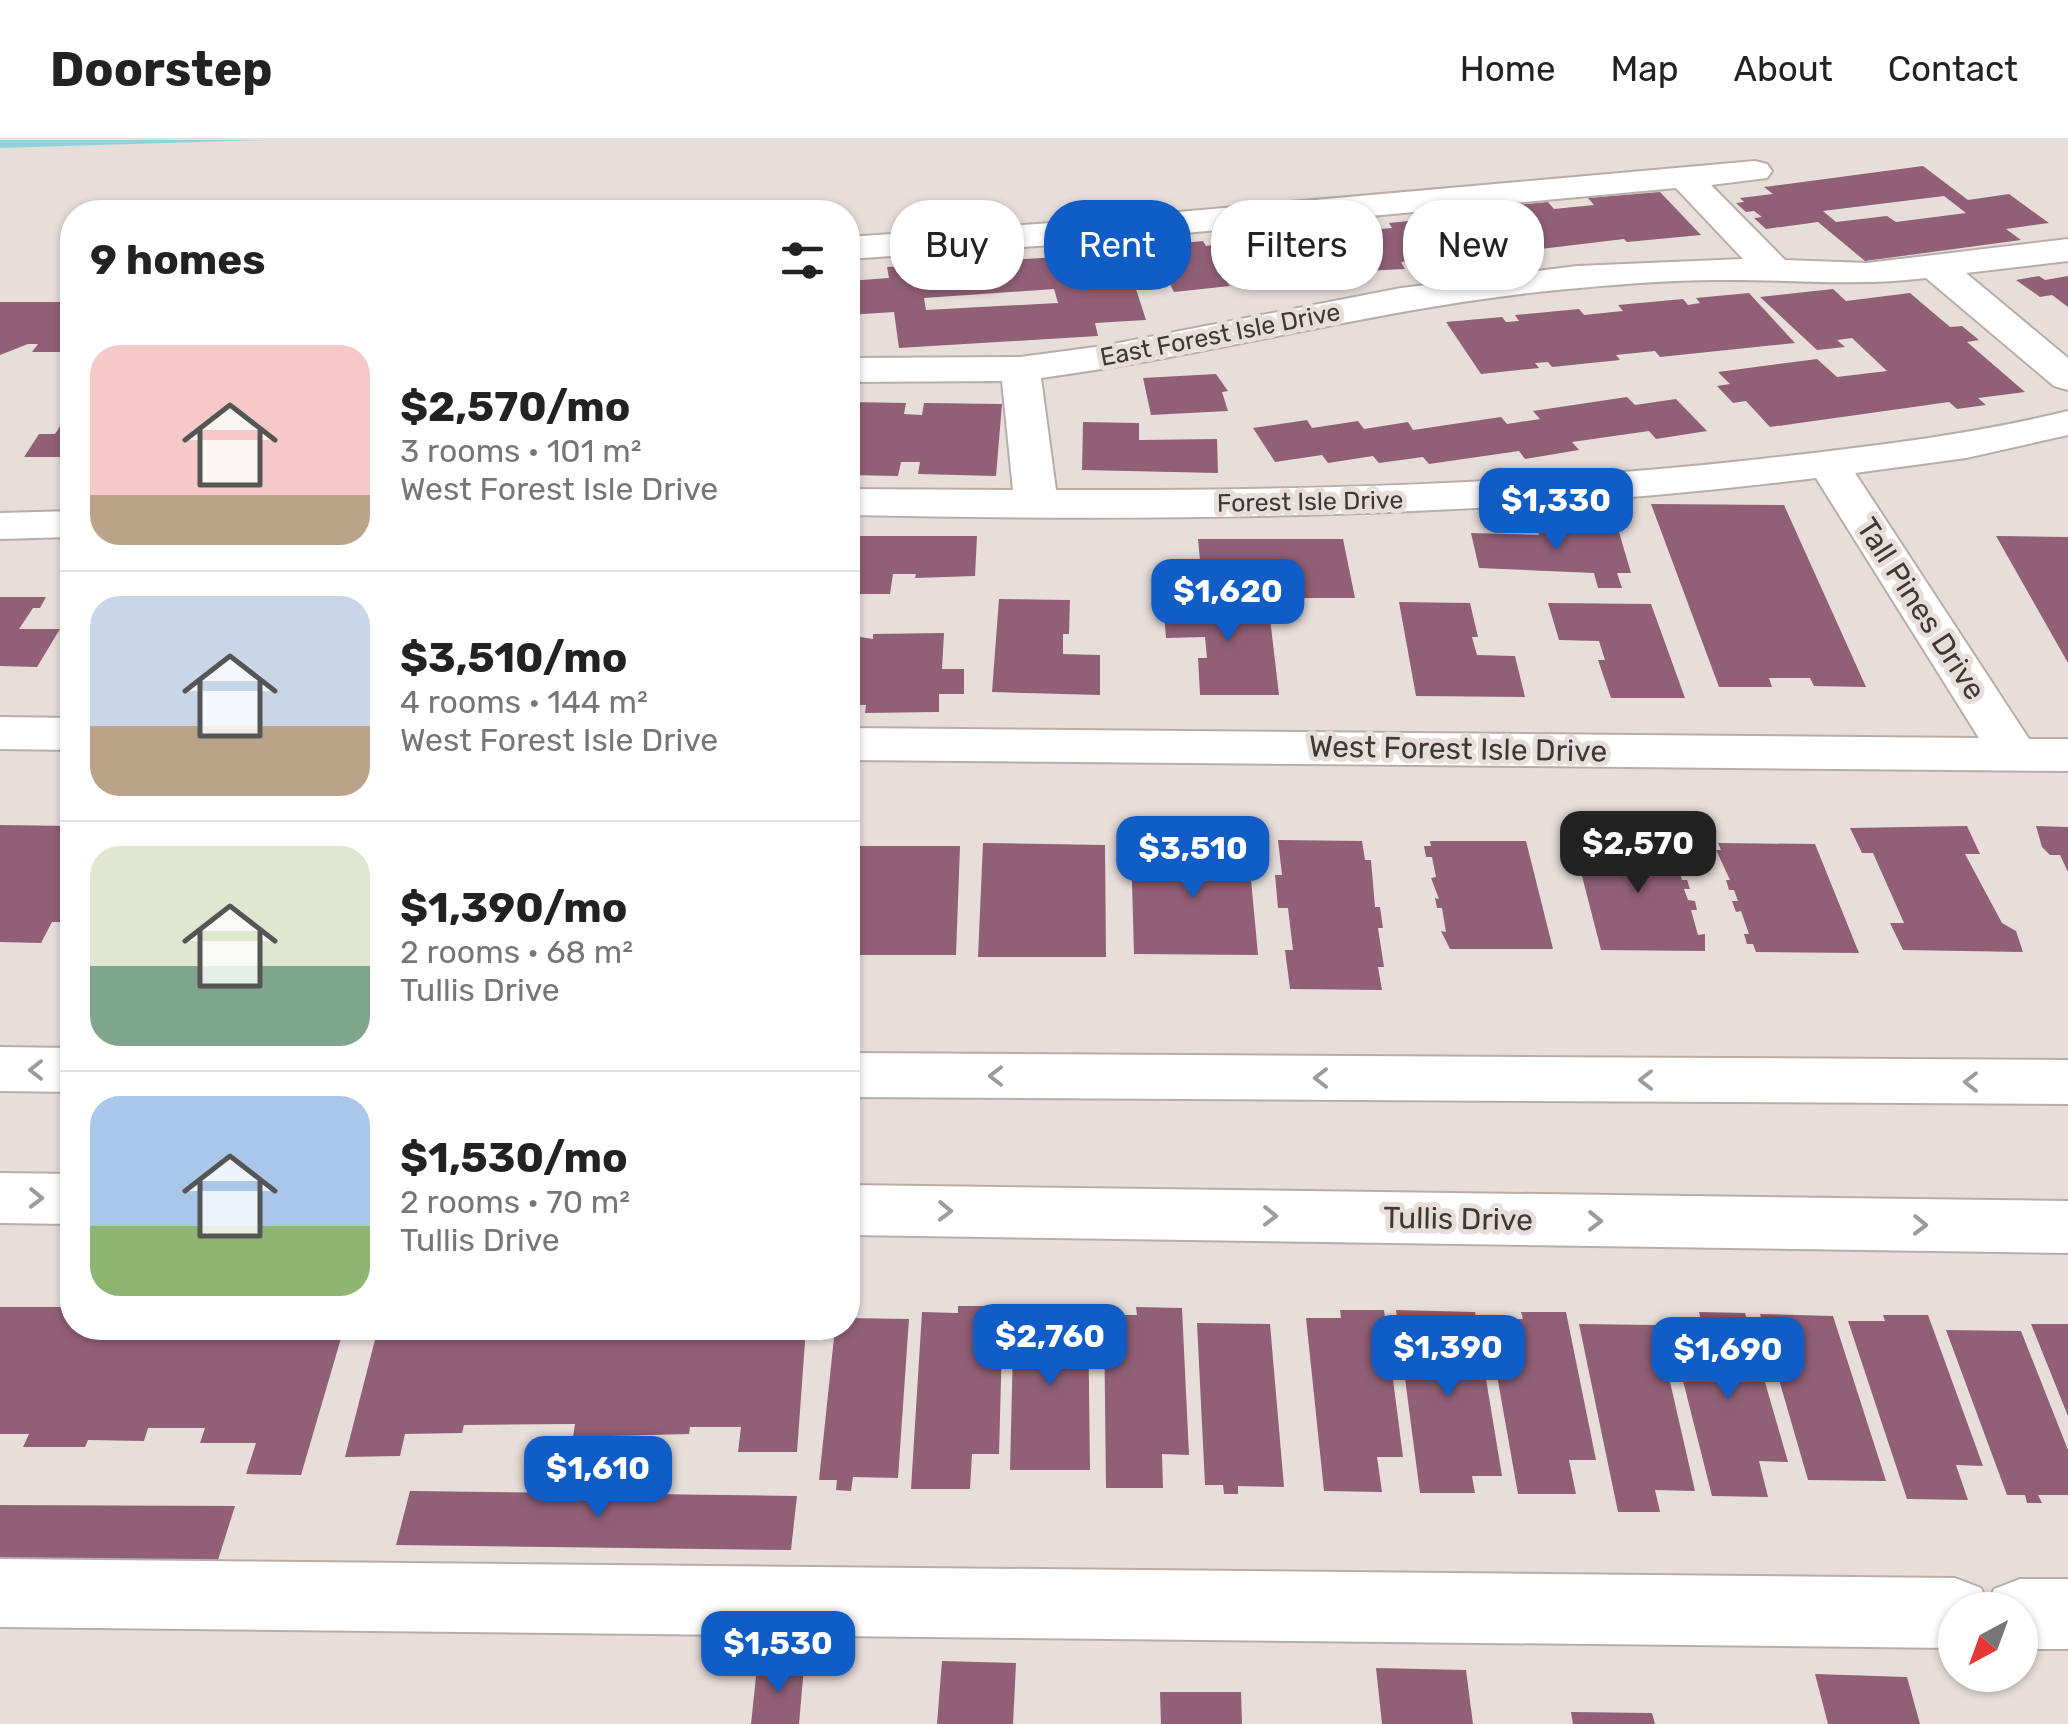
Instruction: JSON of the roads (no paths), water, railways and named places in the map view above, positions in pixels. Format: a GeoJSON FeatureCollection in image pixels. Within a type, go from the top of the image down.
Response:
{"type":"FeatureCollection","features":[{"type":"Feature","properties":{"kind":"street"},"geometry":{"type":"LineString","coordinates":[[860,247],[1755,172]]}},
{"type":"Feature","properties":{"kind":"street"},"geometry":{"type":"LineString","coordinates":[[1686,179],[1772,268]]}},
{"type":"Feature","properties":{"kind":"street","name":"East Forest Isle Drive"},"geometry":{"type":"LineString","coordinates":[[860,370],[1020,369],[1103,358],[1314,315],[1480,288],[1655,271],[1772,268],[1834,274],[1937,268],[2068,250]]}},
{"type":"Feature","properties":{"kind":"street"},"geometry":{"type":"LineString","coordinates":[[1937,268],[2068,378]]}},
{"type":"Feature","properties":{"kind":"street"},"geometry":{"type":"LineString","coordinates":[[1020,369],[1036,501]]}},
{"type":"Feature","properties":{"kind":"street","name":"Forest Isle Drive"},"geometry":{"type":"LineString","coordinates":[[860,502],[1320,501],[1518,494],[1828,464],[1983,441],[2068,422]]}},
{"type":"Feature","properties":{"kind":"street","name":"Tall Pines Drive"},"geometry":{"type":"LineString","coordinates":[[1828,464],[2014,754]]}},
{"type":"Feature","properties":{"kind":"street"},"geometry":{"type":"LineString","coordinates":[[0,526],[60,524]]}},
{"type":"Feature","properties":{"kind":"street"},"geometry":{"type":"LineString","coordinates":[[0,733],[60,734]]}},
{"type":"Feature","properties":{"kind":"street","name":"West Forest Isle Drive"},"geometry":{"type":"LineString","coordinates":[[860,744],[2068,755]]}},
{"type":"Feature","properties":{"kind":"street"},"geometry":{"type":"LineString","coordinates":[[0,1069],[60,1070]]}},
{"type":"Feature","properties":{"kind":"street"},"geometry":{"type":"LineString","coordinates":[[860,1074],[2068,1082]]}},
{"type":"Feature","properties":{"kind":"street"},"geometry":{"type":"LineString","coordinates":[[0,1198],[60,1199]]}},
{"type":"Feature","properties":{"kind":"street","name":"Tullis Drive"},"geometry":{"type":"LineString","coordinates":[[860,1210],[2068,1228]]}},
{"type":"Feature","properties":{"kind":"street"},"geometry":{"type":"LineString","coordinates":[[0,1593],[1938,1613]]}},
{"type":"Feature","properties":{"kind":"street"},"geometry":{"type":"LineString","coordinates":[[2038,1614],[2068,1614]]}},
{"type":"Feature","properties":{"kind":"water"},"geometry":{"type":"Polygon","coordinates":[[[0,140],[266,140],[0,148],[0,140]]]}}]}
